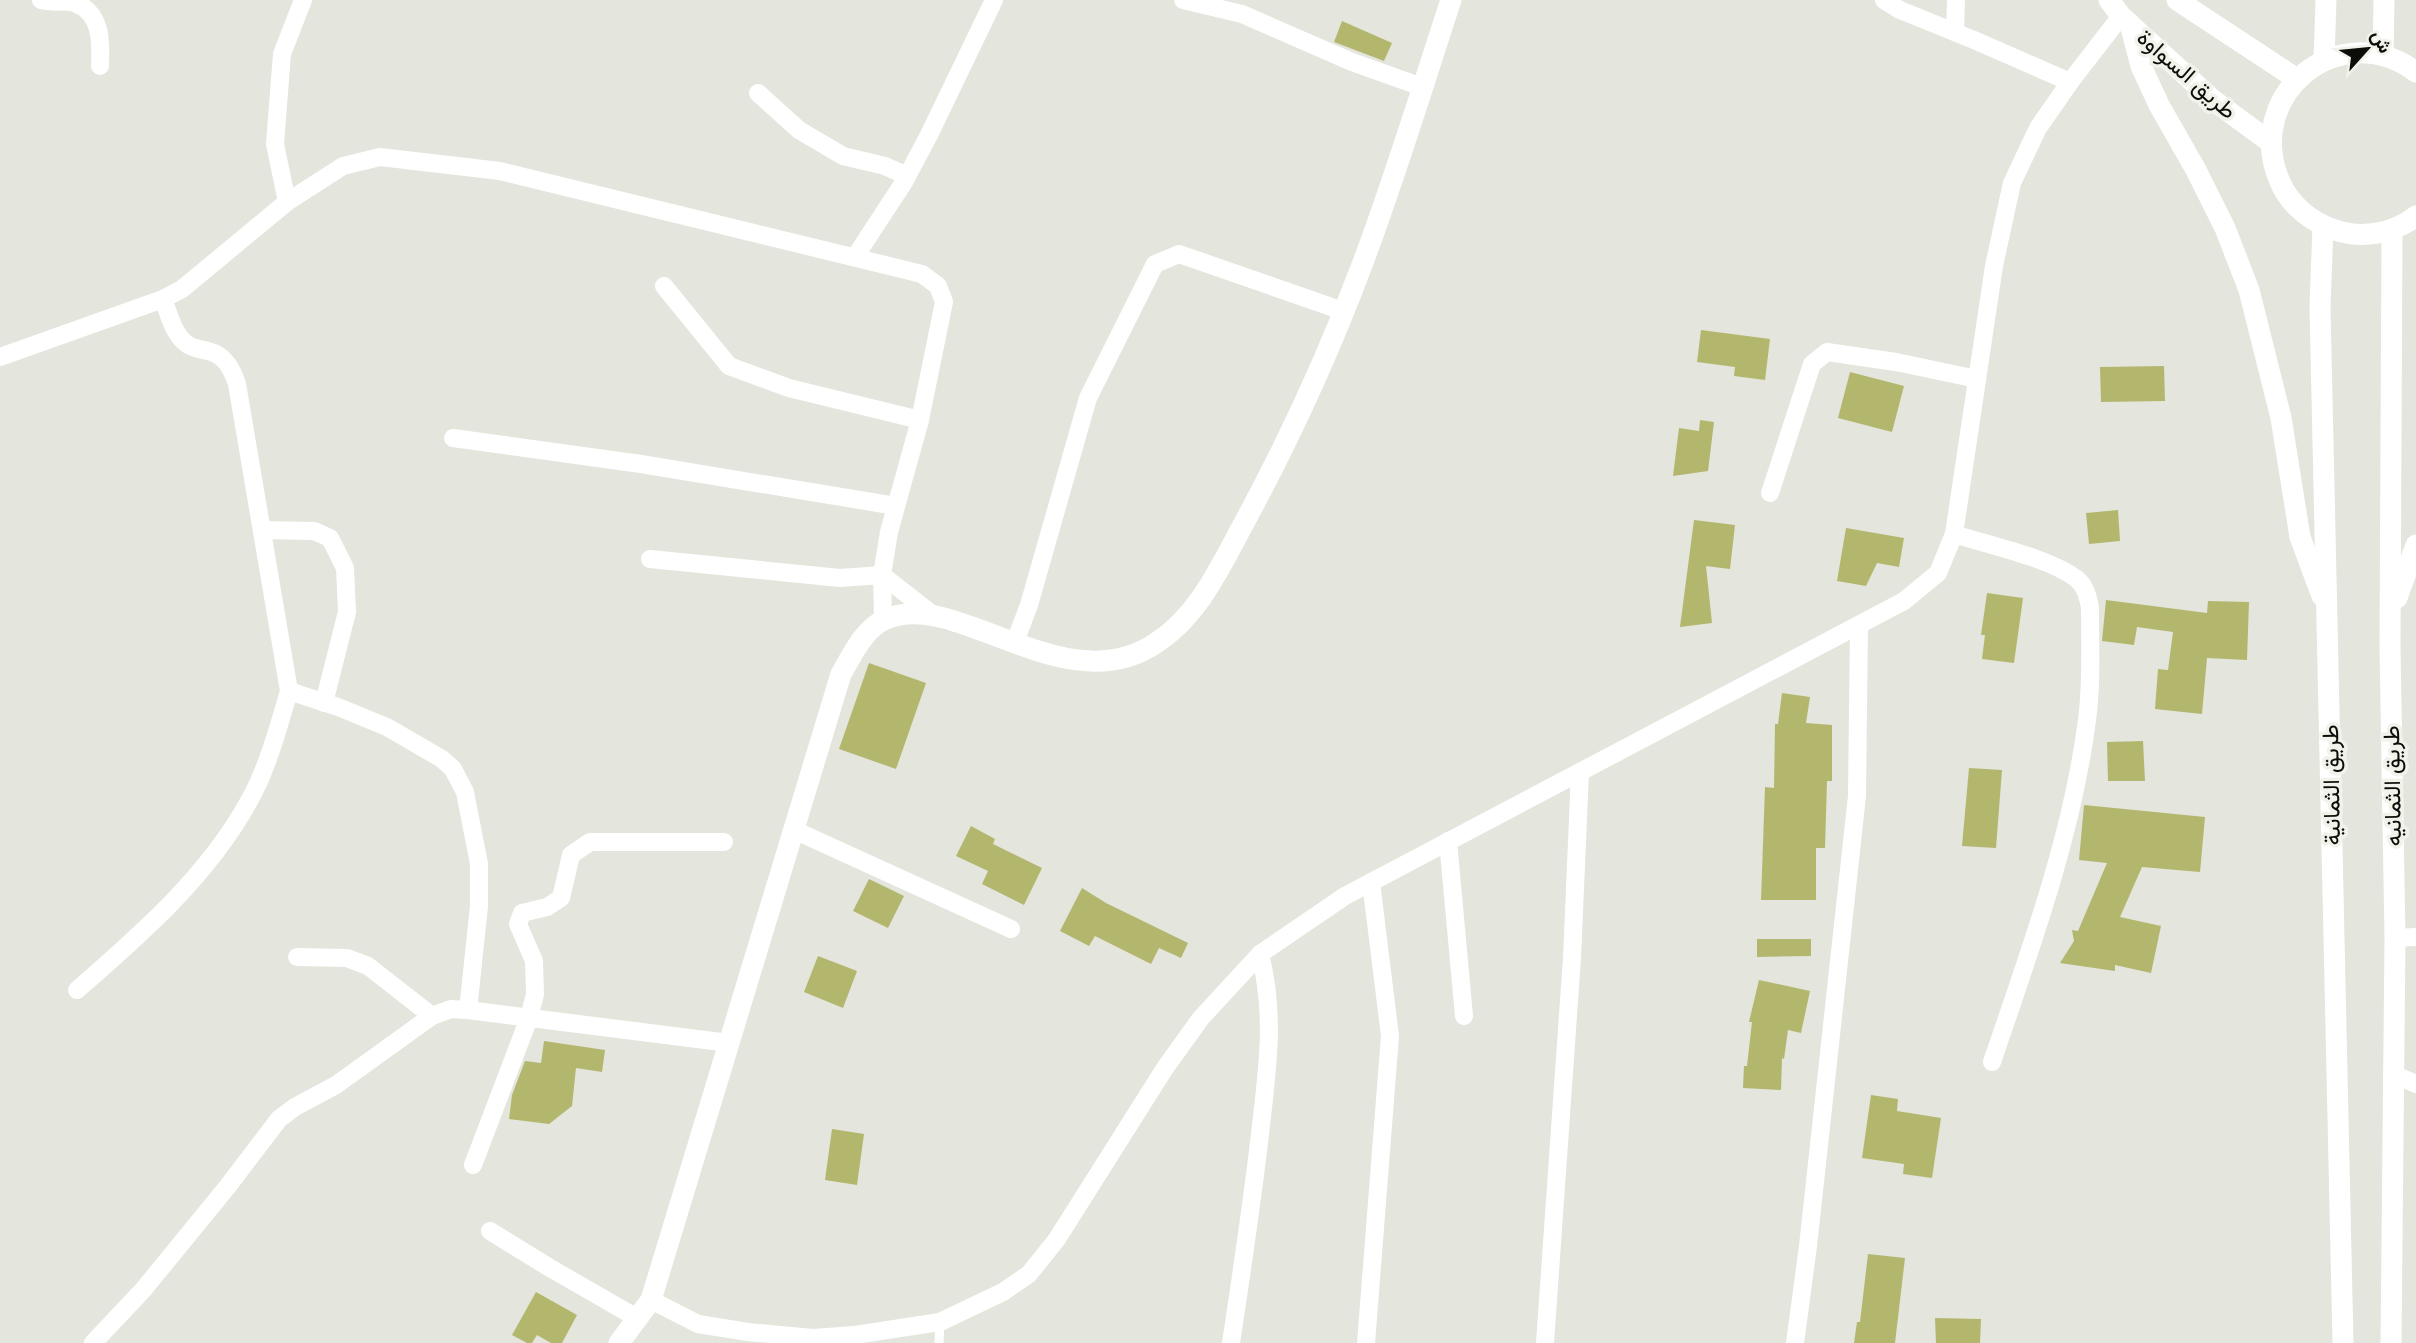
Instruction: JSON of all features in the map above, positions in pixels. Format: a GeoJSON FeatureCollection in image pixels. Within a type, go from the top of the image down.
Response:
{"type":"FeatureCollection","features":[{"type":"Feature","properties":{"kind":"street"},"geometry":{"type":"LineString","coordinates":[[41,0],[74,2],[92,14],[102,40],[100,66]]}},
{"type":"Feature","properties":{"kind":"street"},"geometry":{"type":"LineString","coordinates":[[287,202],[275,144],[282,54],[303,0]]}},
{"type":"Feature","properties":{"kind":"street"},"geometry":{"type":"LineString","coordinates":[[855,257],[907,176],[994,0]]}},
{"type":"Feature","properties":{"kind":"street"},"geometry":{"type":"LineString","coordinates":[[1183,0],[1242,14],[1352,62],[1422,87]]}},
{"type":"Feature","properties":{"kind":"street"},"geometry":{"type":"LineString","coordinates":[[619,1343],[651,1300],[841,674],[858,643],[883,620],[905,614],[932,614],[1063,659],[1113,661],[1137,654],[1179,626],[1195,608],[1210,584],[1269,476],[1318,372],[1362,264],[1451,0]]}},
{"type":"Feature","properties":{"kind":"street"},"geometry":{"type":"LineString","coordinates":[[1884,0],[1900,10],[2070,82]]}},
{"type":"Feature","properties":{"kind":"street"},"geometry":{"type":"LineString","coordinates":[[1955,32],[1956,0]]}},
{"type":"Feature","properties":{"kind":"street"},"geometry":{"type":"LineString","coordinates":[[2177,0],[2297,79]]}},
{"type":"Feature","properties":{"kind":"street"},"geometry":{"type":"LineString","coordinates":[[2324,60],[2326,0]]}},
{"type":"Feature","properties":{"kind":"street"},"geometry":{"type":"LineString","coordinates":[[2384,0],[2384,55]]}},
{"type":"Feature","properties":{"kind":"street"},"geometry":{"type":"LineString","coordinates":[[651,1300],[698,1324],[813,1340],[940,1322],[1003,1292],[1029,1274],[1082,1203],[1165,1068],[1201,1018],[1260,954],[1345,896],[1904,601],[1938,573],[1954,534],[1994,266],[2012,183],[2038,128],[2120,14]]}},
{"type":"Feature","properties":{"kind":"street"},"geometry":{"type":"LineString","coordinates":[[2120,14],[2141,66],[2225,229],[2249,290],[2281,418],[2300,537],[2327,607]]}},
{"type":"Feature","properties":{"kind":"street","name":"طريق السواوة"},"geometry":{"type":"LineString","coordinates":[[2120,14],[2213,100],[2270,142]]}},
{"type":"Feature","properties":{"kind":"street"},"geometry":{"type":"LineString","coordinates":[[2416,72],[2405,63],[2384,55],[2353,53],[2324,60],[2297,79],[2283,97],[2273,119],[2270,142],[2274,168],[2284,192],[2301,212],[2323,226],[2345,233],[2369,234],[2392,230],[2416,216]]}},
{"type":"Feature","properties":{"kind":"street"},"geometry":{"type":"LineString","coordinates":[[758,93],[799,130],[843,156],[886,166],[907,176]]}},
{"type":"Feature","properties":{"kind":"street"},"geometry":{"type":"LineString","coordinates":[[0,357],[163,299],[182,289],[287,202],[343,166],[380,157],[500,171],[922,274],[938,286],[944,302],[920,420],[896,506],[882,575],[883,620]]}},
{"type":"Feature","properties":{"kind":"street","name":"طريق الثمانية"},"geometry":{"type":"LineString","coordinates":[[2323,226],[2320,307],[2343,1343]]}},
{"type":"Feature","properties":{"kind":"street","name":"طريق الثمانيه"},"geometry":{"type":"LineString","coordinates":[[2391,1343],[2395,1075],[2406,938],[2390,648],[2392,230]]}},
{"type":"Feature","properties":{"kind":"street"},"geometry":{"type":"LineString","coordinates":[[1015,642],[1029,605],[1087,398],[1155,264],[1179,254],[1343,311]]}},
{"type":"Feature","properties":{"kind":"street"},"geometry":{"type":"LineString","coordinates":[[664,286],[729,366],[789,388],[920,420]]}},
{"type":"Feature","properties":{"kind":"street"},"geometry":{"type":"LineString","coordinates":[[78,990],[132,942],[196,875],[224,841],[250,800],[277,731],[289,691],[237,384],[232,368],[223,358],[185,344],[175,330],[163,299]]}},
{"type":"Feature","properties":{"kind":"street"},"geometry":{"type":"LineString","coordinates":[[1770,493],[1812,364],[1827,352],[1896,362],[1977,379]]}},
{"type":"Feature","properties":{"kind":"street"},"geometry":{"type":"LineString","coordinates":[[453,438],[641,464],[896,506]]}},
{"type":"Feature","properties":{"kind":"street"},"geometry":{"type":"LineString","coordinates":[[262,530],[314,531],[330,538],[345,568],[347,612],[324,702]]}},
{"type":"Feature","properties":{"kind":"street"},"geometry":{"type":"LineString","coordinates":[[1954,534],[2063,571],[2078,580],[2087,591],[2090,608],[2087,718],[2074,793],[2056,867],[1992,1062]]}},
{"type":"Feature","properties":{"kind":"street"},"geometry":{"type":"LineString","coordinates":[[2391,614],[2416,545]]}},
{"type":"Feature","properties":{"kind":"street"},"geometry":{"type":"LineString","coordinates":[[650,559],[840,578],[882,575],[932,614]]}},
{"type":"Feature","properties":{"kind":"street"},"geometry":{"type":"LineString","coordinates":[[1794,1343],[1808,1246],[1857,796],[1859,625]]}},
{"type":"Feature","properties":{"kind":"street"},"geometry":{"type":"LineString","coordinates":[[289,691],[387,727],[442,759],[453,769],[465,792],[479,864],[479,906],[468,1010]]}},
{"type":"Feature","properties":{"kind":"street"},"geometry":{"type":"LineString","coordinates":[[1545,1343],[1572,958],[1580,772]]}},
{"type":"Feature","properties":{"kind":"street"},"geometry":{"type":"LineString","coordinates":[[794,830],[1011,929]]}},
{"type":"Feature","properties":{"kind":"street"},"geometry":{"type":"LineString","coordinates":[[1448,841],[1464,1016]]}},
{"type":"Feature","properties":{"kind":"street"},"geometry":{"type":"LineString","coordinates":[[473,1166],[529,1018],[534,994],[534,961],[519,924],[522,913],[547,907],[561,898],[571,855],[590,842],[724,842]]}},
{"type":"Feature","properties":{"kind":"street"},"geometry":{"type":"LineString","coordinates":[[1366,1343],[1390,1037],[1371,882]]}},
{"type":"Feature","properties":{"kind":"street"},"geometry":{"type":"LineString","coordinates":[[1231,1343],[1255,1180],[1270,1038],[1268,982],[1260,954]]}},
{"type":"Feature","properties":{"kind":"street"},"geometry":{"type":"LineString","coordinates":[[297,957],[347,958],[368,966],[432,1016]]}},
{"type":"Feature","properties":{"kind":"street"},"geometry":{"type":"LineString","coordinates":[[93,1343],[143,1290],[279,1119],[295,1107],[336,1085],[432,1016],[451,1009],[468,1010],[729,1043]]}},
{"type":"Feature","properties":{"kind":"street"},"geometry":{"type":"LineString","coordinates":[[2395,1075],[2416,1084]]}},
{"type":"Feature","properties":{"kind":"street"},"geometry":{"type":"LineString","coordinates":[[490,1231],[638,1318]]}},
{"type":"Feature","properties":{"kind":"lane"},"geometry":{"type":"LineString","coordinates":[[939,1343],[940,1322]]}},
{"type":"Feature","properties":{"kind":"building"},"geometry":{"type":"Polygon","coordinates":[[[1342,21],[1392,43],[1384,61],[1334,42],[1342,21]]]}},
{"type":"Feature","properties":{"kind":"building"},"geometry":{"type":"Polygon","coordinates":[[[1701,330],[1770,339],[1765,380],[1734,376],[1735,367],[1697,362],[1701,330]]]}},
{"type":"Feature","properties":{"kind":"building"},"geometry":{"type":"Polygon","coordinates":[[[2164,366],[2165,401],[2101,402],[2100,367],[2164,366]]]}},
{"type":"Feature","properties":{"kind":"building"},"geometry":{"type":"Polygon","coordinates":[[[1850,372],[1904,386],[1892,432],[1838,418],[1850,372]]]}},
{"type":"Feature","properties":{"kind":"building"},"geometry":{"type":"Polygon","coordinates":[[[1700,420],[1714,422],[1708,471],[1673,476],[1679,428],[1699,431],[1700,420]]]}},
{"type":"Feature","properties":{"kind":"building"},"geometry":{"type":"Polygon","coordinates":[[[2118,510],[2120,541],[2089,544],[2086,513],[2118,510]]]}},
{"type":"Feature","properties":{"kind":"building"},"geometry":{"type":"Polygon","coordinates":[[[1694,520],[1735,525],[1730,569],[1706,566],[1712,623],[1680,627],[1694,520]]]}},
{"type":"Feature","properties":{"kind":"building"},"geometry":{"type":"Polygon","coordinates":[[[1846,528],[1904,538],[1899,567],[1877,563],[1866,586],[1837,581],[1846,528]]]}},
{"type":"Feature","properties":{"kind":"building"},"geometry":{"type":"Polygon","coordinates":[[[1987,593],[2023,598],[2014,663],[1982,659],[1985,635],[1981,635],[1987,593]]]}},
{"type":"Feature","properties":{"kind":"building"},"geometry":{"type":"Polygon","coordinates":[[[2106,600],[2207,613],[2208,601],[2249,602],[2247,660],[2207,658],[2202,714],[2155,709],[2158,669],[2168,670],[2173,632],[2137,627],[2134,645],[2102,641],[2106,600]]]}},
{"type":"Feature","properties":{"kind":"building"},"geometry":{"type":"Polygon","coordinates":[[[869,663],[926,683],[896,769],[839,749],[869,663]]]}},
{"type":"Feature","properties":{"kind":"building"},"geometry":{"type":"Polygon","coordinates":[[[1782,693],[1810,697],[1806,723],[1832,725],[1832,781],[1827,781],[1825,848],[1816,848],[1816,900],[1761,900],[1765,787],[1774,788],[1775,724],[1778,724],[1782,693]]]}},
{"type":"Feature","properties":{"kind":"building"},"geometry":{"type":"Polygon","coordinates":[[[2143,741],[2145,781],[2108,781],[2107,742],[2143,741]]]}},
{"type":"Feature","properties":{"kind":"building"},"geometry":{"type":"Polygon","coordinates":[[[1969,768],[2002,770],[1996,848],[1962,846],[1969,768]]]}},
{"type":"Feature","properties":{"kind":"building"},"geometry":{"type":"Polygon","coordinates":[[[2084,805],[2205,817],[2200,872],[2142,867],[2120,917],[2161,926],[2151,973],[2115,965],[2115,971],[2060,963],[2074,941],[2072,930],[2078,931],[2107,863],[2079,860],[2084,805]]]}},
{"type":"Feature","properties":{"kind":"building"},"geometry":{"type":"Polygon","coordinates":[[[971,826],[995,839],[993,844],[1042,868],[1024,905],[982,884],[988,871],[956,856],[971,826]]]}},
{"type":"Feature","properties":{"kind":"building"},"geometry":{"type":"Polygon","coordinates":[[[869,879],[904,896],[888,928],[853,911],[869,879]]]}},
{"type":"Feature","properties":{"kind":"building"},"geometry":{"type":"Polygon","coordinates":[[[1082,888],[1106,903],[1188,943],[1181,958],[1159,948],[1151,964],[1095,936],[1089,946],[1060,931],[1082,888]]]}},
{"type":"Feature","properties":{"kind":"building"},"geometry":{"type":"Polygon","coordinates":[[[1757,939],[1811,939],[1811,956],[1757,957],[1757,939]]]}},
{"type":"Feature","properties":{"kind":"building"},"geometry":{"type":"Polygon","coordinates":[[[818,956],[857,971],[843,1008],[804,992],[818,956]]]}},
{"type":"Feature","properties":{"kind":"building"},"geometry":{"type":"Polygon","coordinates":[[[1759,980],[1810,991],[1801,1033],[1788,1030],[1784,1059],[1782,1058],[1781,1090],[1743,1088],[1752,1022],[1749,1022],[1759,980]]]}},
{"type":"Feature","properties":{"kind":"building"},"geometry":{"type":"Polygon","coordinates":[[[544,1041],[605,1050],[602,1072],[576,1068],[572,1106],[549,1124],[509,1119],[512,1095],[525,1061],[541,1063],[544,1041]]]}},
{"type":"Feature","properties":{"kind":"building"},"geometry":{"type":"Polygon","coordinates":[[[1871,1095],[1898,1099],[1897,1111],[1941,1118],[1932,1178],[1903,1174],[1904,1164],[1862,1158],[1871,1095]]]}},
{"type":"Feature","properties":{"kind":"building"},"geometry":{"type":"Polygon","coordinates":[[[832,1129],[864,1134],[857,1185],[825,1180],[832,1129]]]}},
{"type":"Feature","properties":{"kind":"building"},"geometry":{"type":"Polygon","coordinates":[[[1868,1254],[1905,1258],[1895,1343],[1854,1343],[1857,1322],[1860,1322],[1868,1254]]]}},
{"type":"Feature","properties":{"kind":"building"},"geometry":{"type":"Polygon","coordinates":[[[536,1292],[577,1315],[562,1343],[551,1343],[537,1335],[532,1343],[527,1343],[512,1335],[536,1292]]]}},
{"type":"Feature","properties":{"kind":"building"},"geometry":{"type":"Polygon","coordinates":[[[1935,1318],[1981,1319],[1980,1343],[1936,1343],[1935,1318]]]}}]}
